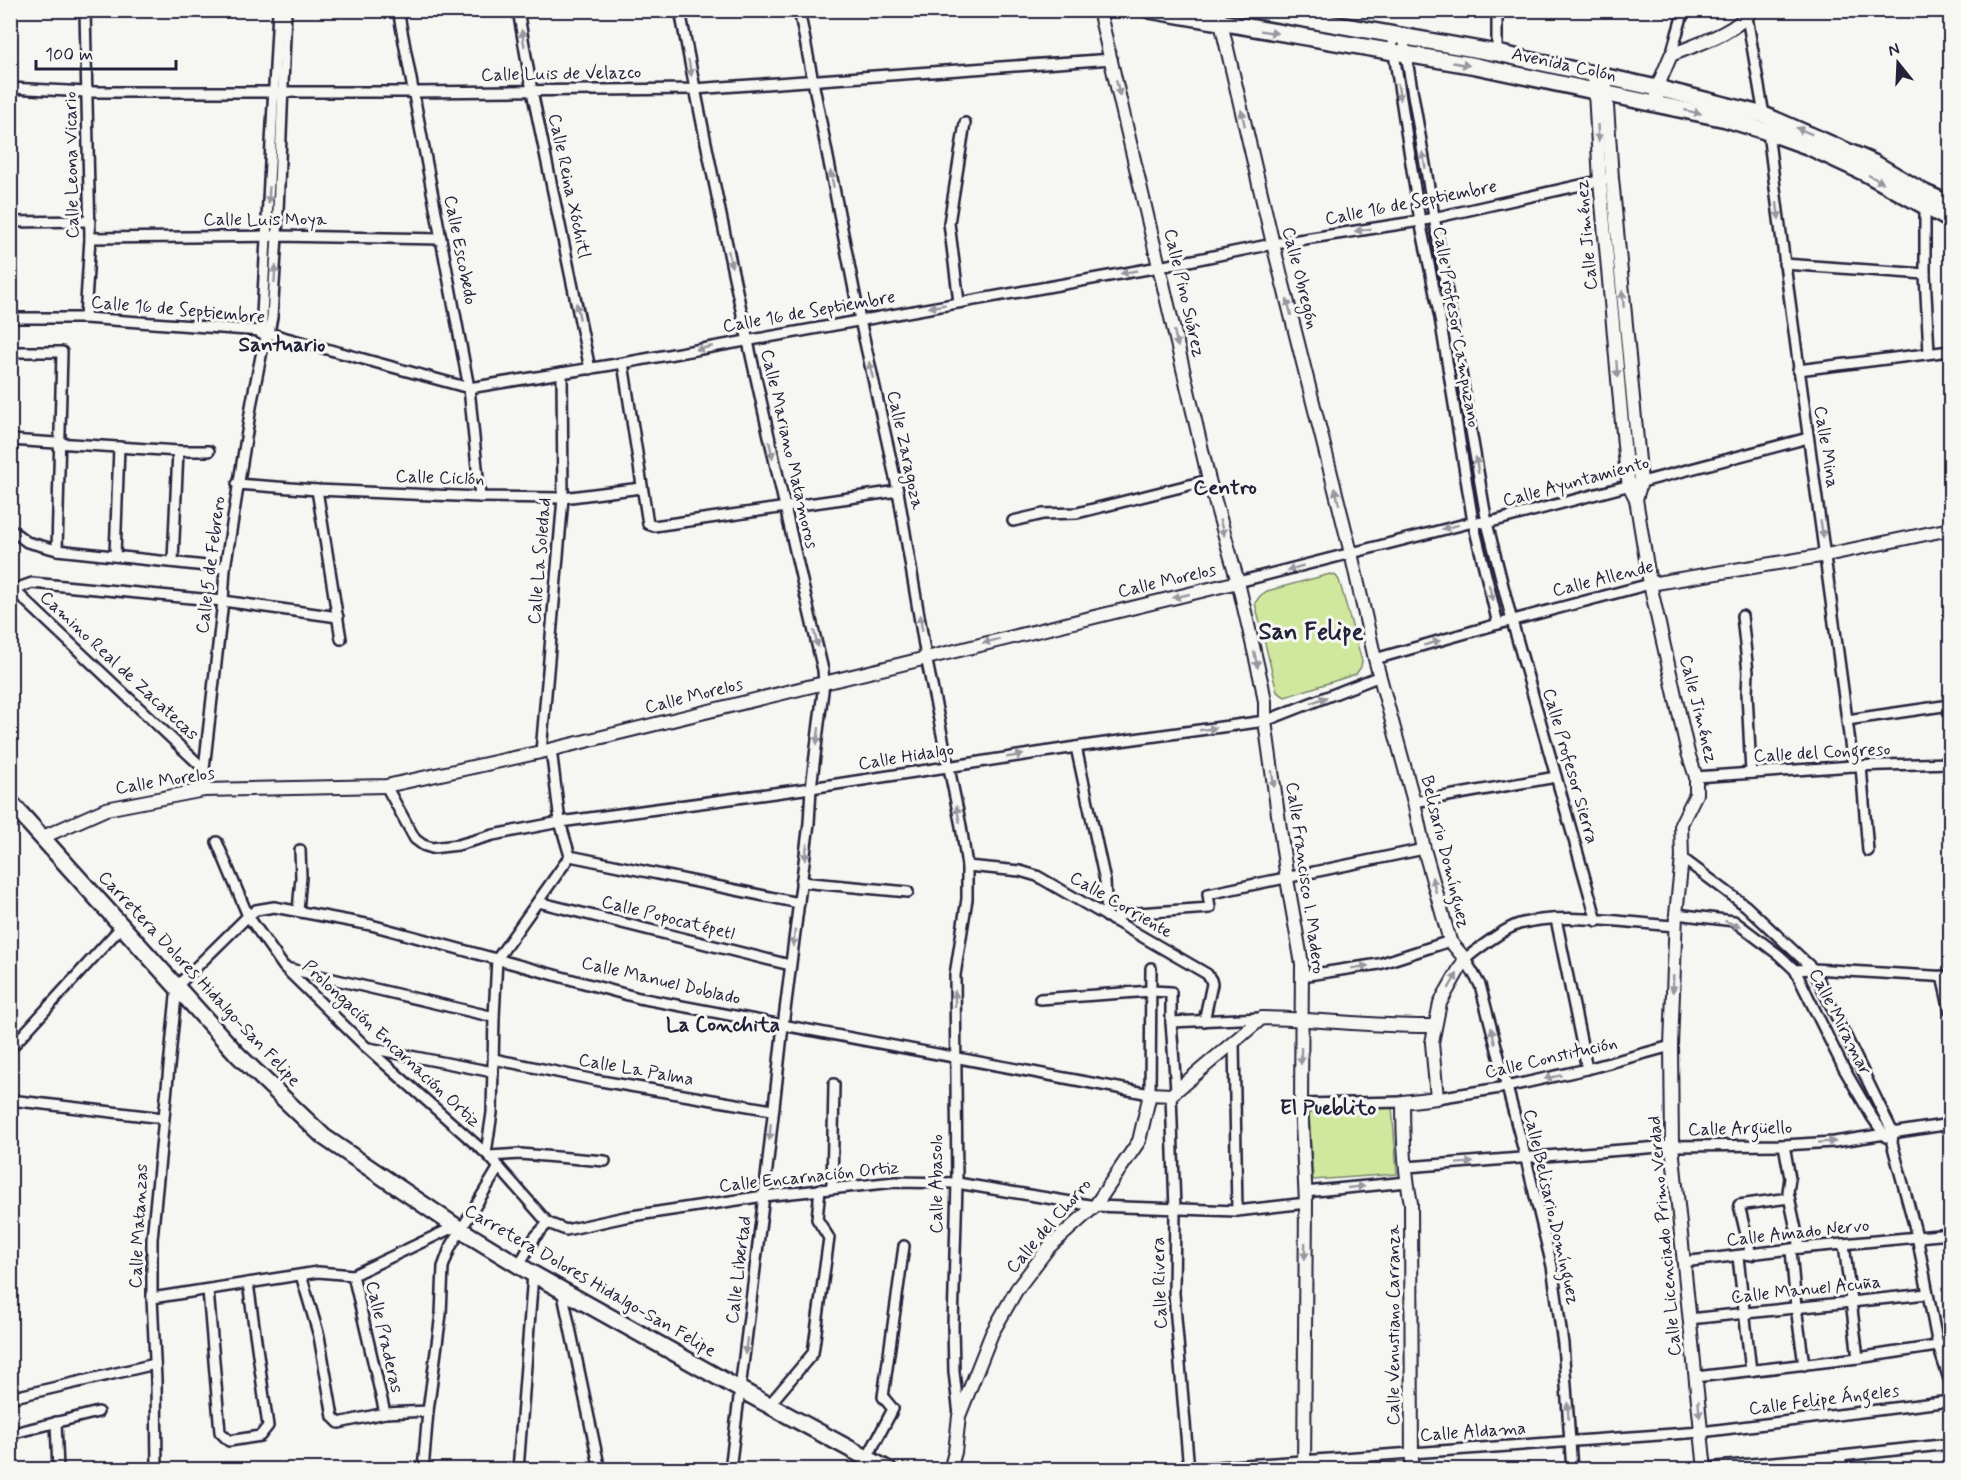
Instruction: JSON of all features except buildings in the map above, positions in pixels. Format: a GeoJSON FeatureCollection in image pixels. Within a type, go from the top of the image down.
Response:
{"type":"FeatureCollection","features":[{"type":"Feature","properties":{"kind":"main road","name":"Avenida Colón"},"geometry":{"type":"LineString","coordinates":[[1149,10],[1219,17],[1476,66],[1726,119],[1806,146],[1865,173],[1950,220]]}},
{"type":"Feature","properties":{"kind":"main road","name":"Avenida Colón"},"geometry":{"type":"LineString","coordinates":[[1254,10],[1497,53],[1657,88],[1764,115],[1874,163],[1925,193],[1950,204]]}},
{"type":"Feature","properties":{"kind":"main road","name":"Carretera Dolores Hidalgo-San Felipe"},"geometry":{"type":"LineString","coordinates":[[10,802],[238,1055],[324,1137],[459,1228],[533,1274],[889,1470]]}},
{"type":"Feature","properties":{"kind":"street","name":"Calle Leona Vicario"},"geometry":{"type":"LineString","coordinates":[[85,10],[90,221],[85,318]]}},
{"type":"Feature","properties":{"kind":"street","name":"Calle Escobedo"},"geometry":{"type":"LineString","coordinates":[[398,10],[469,388],[480,497]]}},
{"type":"Feature","properties":{"kind":"street","name":"Calle Reina Xóchitl"},"geometry":{"type":"LineString","coordinates":[[518,10],[532,92],[590,369]]}},
{"type":"Feature","properties":{"kind":"street","name":"Calle Mariano Matamoros"},"geometry":{"type":"LineString","coordinates":[[680,10],[694,89],[783,507],[824,670],[812,788]]}},
{"type":"Feature","properties":{"kind":"street","name":"Calle Zaragoza"},"geometry":{"type":"LineString","coordinates":[[799,10],[860,320],[898,491],[967,869],[967,899]]}},
{"type":"Feature","properties":{"kind":"street","name":"Calle Pino Suárez"},"geometry":{"type":"LineString","coordinates":[[1099,10],[1209,480],[1238,582]]}},
{"type":"Feature","properties":{"kind":"street"},"geometry":{"type":"LineString","coordinates":[[1497,10],[1497,53]]}},
{"type":"Feature","properties":{"kind":"street"},"geometry":{"type":"LineString","coordinates":[[1657,105],[1657,88],[1671,55],[1684,10]]}},
{"type":"Feature","properties":{"kind":"street","name":"Calle 5 de Febrero"},"geometry":{"type":"LineString","coordinates":[[204,790],[204,769],[225,568],[237,484],[265,332],[272,317],[272,236],[282,12]]}},
{"type":"Feature","properties":{"kind":"street"},"geometry":{"type":"LineString","coordinates":[[1671,55],[1722,33],[1750,14],[1764,115]]}},
{"type":"Feature","properties":{"kind":"street","name":"Calle Obregón"},"geometry":{"type":"LineString","coordinates":[[1219,17],[1273,244],[1351,553]]}},
{"type":"Feature","properties":{"kind":"street","name":"Calle Profesor Campuzano"},"geometry":{"type":"LineString","coordinates":[[1397,35],[1420,220],[1440,318],[1473,522],[1498,624]]}},
{"type":"Feature","properties":{"kind":"street","name":"Calle Profesor Campuzano"},"geometry":{"type":"LineString","coordinates":[[1399,53],[1435,217],[1487,523],[1512,621]]}},
{"type":"Feature","properties":{"kind":"street","name":"Calle Luis de Velazco"},"geometry":{"type":"LineString","coordinates":[[11,88],[87,92],[532,92],[694,89],[1112,59]]}},
{"type":"Feature","properties":{"kind":"street","name":"Calle Jiménez"},"geometry":{"type":"LineString","coordinates":[[1600,75],[1606,179],[1636,499],[1650,584],[1688,753],[1696,777],[1696,794],[1681,824],[1682,858],[1675,920]]}},
{"type":"Feature","properties":{"kind":"street"},"geometry":{"type":"LineString","coordinates":[[959,302],[949,222],[965,123]]}},
{"type":"Feature","properties":{"kind":"street","name":"Calle Mina"},"geometry":{"type":"LineString","coordinates":[[1768,132],[1798,370],[1826,555],[1847,720],[1857,766],[1868,851]]}},
{"type":"Feature","properties":{"kind":"street","name":"Calle 16 de Septiembre"},"geometry":{"type":"LineString","coordinates":[[10,318],[85,318],[265,332],[469,388],[590,369],[1159,267],[1273,244],[1420,220],[1606,179]]}},
{"type":"Feature","properties":{"kind":"street"},"geometry":{"type":"LineString","coordinates":[[1925,207],[1925,274],[1929,353]]}},
{"type":"Feature","properties":{"kind":"street"},"geometry":{"type":"LineString","coordinates":[[10,222],[90,221]]}},
{"type":"Feature","properties":{"kind":"street","name":"Calle Luis Moya"},"geometry":{"type":"LineString","coordinates":[[90,238],[272,236],[441,239]]}},
{"type":"Feature","properties":{"kind":"street"},"geometry":{"type":"LineString","coordinates":[[1784,264],[1925,274]]}},
{"type":"Feature","properties":{"kind":"street"},"geometry":{"type":"LineString","coordinates":[[1440,318],[1450,315]]}},
{"type":"Feature","properties":{"kind":"street"},"geometry":{"type":"LineString","coordinates":[[1798,370],[1950,351]]}},
{"type":"Feature","properties":{"kind":"street"},"geometry":{"type":"LineString","coordinates":[[10,352],[62,352],[57,550]]}},
{"type":"Feature","properties":{"kind":"street"},"geometry":{"type":"LineString","coordinates":[[623,363],[648,524],[654,526],[898,491]]}},
{"type":"Feature","properties":{"kind":"street","name":"Calle La Soledad"},"geometry":{"type":"LineString","coordinates":[[562,373],[563,498],[546,750],[560,824],[569,854]]}},
{"type":"Feature","properties":{"kind":"street"},"geometry":{"type":"LineString","coordinates":[[1453,398],[1464,396]]}},
{"type":"Feature","properties":{"kind":"street"},"geometry":{"type":"LineString","coordinates":[[1457,418],[1468,417]]}},
{"type":"Feature","properties":{"kind":"street","name":"Calle Ayuntamiento"},"geometry":{"type":"LineString","coordinates":[[1351,553],[1473,522],[1487,523],[1808,438]]}},
{"type":"Feature","properties":{"kind":"street"},"geometry":{"type":"LineString","coordinates":[[10,440],[209,451]]}},
{"type":"Feature","properties":{"kind":"street"},"geometry":{"type":"LineString","coordinates":[[115,556],[119,447]]}},
{"type":"Feature","properties":{"kind":"street"},"geometry":{"type":"LineString","coordinates":[[173,561],[178,451]]}},
{"type":"Feature","properties":{"kind":"street"},"geometry":{"type":"LineString","coordinates":[[1012,521],[1043,514],[1077,513],[1209,480]]}},
{"type":"Feature","properties":{"kind":"street","name":"Calle Ciclón"},"geometry":{"type":"LineString","coordinates":[[237,484],[317,490],[563,498],[641,488]]}},
{"type":"Feature","properties":{"kind":"street"},"geometry":{"type":"LineString","coordinates":[[317,490],[341,639]]}},
{"type":"Feature","properties":{"kind":"street"},"geometry":{"type":"LineString","coordinates":[[10,529],[27,542],[57,550],[225,568]]}},
{"type":"Feature","properties":{"kind":"street","name":"Calle Allende"},"geometry":{"type":"LineString","coordinates":[[1376,659],[1650,584],[1826,555],[1950,529]]}},
{"type":"Feature","properties":{"kind":"street"},"geometry":{"type":"LineString","coordinates":[[1351,553],[1376,659]]}},
{"type":"Feature","properties":{"kind":"street","name":"Calle Morelos"},"geometry":{"type":"LineString","coordinates":[[43,837],[106,809],[204,790],[386,786],[824,683],[1351,553]]}},
{"type":"Feature","properties":{"kind":"street","name":"Calle Francisco I. Madero"},"geometry":{"type":"LineString","coordinates":[[1238,582],[1265,702],[1264,721],[1302,964],[1301,1104],[1306,1197],[1304,1465]]}},
{"type":"Feature","properties":{"kind":"street"},"geometry":{"type":"LineString","coordinates":[[13,588],[32,583],[223,601],[338,617]]}},
{"type":"Feature","properties":{"kind":"street","name":"Camino Real de Zacatecas"},"geometry":{"type":"LineString","coordinates":[[13,588],[204,769]]}},
{"type":"Feature","properties":{"kind":"street"},"geometry":{"type":"LineString","coordinates":[[1742,616],[1748,672],[1751,773]]}},
{"type":"Feature","properties":{"kind":"street","name":"Calle Profesor Sierra"},"geometry":{"type":"LineString","coordinates":[[1512,621],[1597,921]]}},
{"type":"Feature","properties":{"kind":"street","name":"Belisario Domínguez"},"geometry":{"type":"LineString","coordinates":[[1302,976],[1379,964],[1450,941],[1376,659]]}},
{"type":"Feature","properties":{"kind":"street","name":"Calle Hidalgo"},"geometry":{"type":"LineString","coordinates":[[386,786],[415,839],[432,848],[560,824],[1264,721],[1380,676]]}},
{"type":"Feature","properties":{"kind":"street"},"geometry":{"type":"LineString","coordinates":[[1847,720],[1950,705]]}},
{"type":"Feature","properties":{"kind":"street"},"geometry":{"type":"LineString","coordinates":[[1076,747],[1105,881],[1109,918],[1124,914],[1210,908],[1208,894],[1424,849]]}},
{"type":"Feature","properties":{"kind":"street","name":"Calle del Congreso"},"geometry":{"type":"LineString","coordinates":[[1696,777],[1857,766],[1950,763]]}},
{"type":"Feature","properties":{"kind":"street"},"geometry":{"type":"LineString","coordinates":[[1414,802],[1557,777]]}},
{"type":"Feature","properties":{"kind":"street","name":"Calle Libertad"},"geometry":{"type":"LineString","coordinates":[[730,1470],[812,788]]}},
{"type":"Feature","properties":{"kind":"street","name":"Prolongación Encarnación Ortiz"},"geometry":{"type":"LineString","coordinates":[[217,842],[248,916],[284,967],[366,1047],[488,1155],[548,1223]]}},
{"type":"Feature","properties":{"kind":"street"},"geometry":{"type":"LineString","coordinates":[[298,911],[302,877],[300,850]]}},
{"type":"Feature","properties":{"kind":"street"},"geometry":{"type":"LineString","coordinates":[[605,1161],[520,1154],[488,1155],[492,1113],[497,959],[569,854],[799,903]]}},
{"type":"Feature","properties":{"kind":"street"},"geometry":{"type":"LineString","coordinates":[[1682,858],[1746,906],[1813,969]]}},
{"type":"Feature","properties":{"kind":"street","name":"Calle Corriente"},"geometry":{"type":"LineString","coordinates":[[967,869],[1020,871],[1037,876],[1207,974],[1212,984],[1204,1021]]}},
{"type":"Feature","properties":{"kind":"street"},"geometry":{"type":"LineString","coordinates":[[802,881],[908,892]]}},
{"type":"Feature","properties":{"kind":"street","name":"Calle Abasolo"},"geometry":{"type":"LineString","coordinates":[[950,1470],[955,1452],[959,1416],[954,1372],[953,1326],[957,1183],[954,975],[967,899]]}},
{"type":"Feature","properties":{"kind":"street","name":"Calle Popocatépetl"},"geometry":{"type":"LineString","coordinates":[[537,902],[790,965]]}},
{"type":"Feature","properties":{"kind":"street","name":"Calle Manuel Doblado"},"geometry":{"type":"LineString","coordinates":[[177,986],[256,909],[274,907],[371,925],[639,998],[1150,1094],[1173,1093]]}},
{"type":"Feature","properties":{"kind":"street"},"geometry":{"type":"LineString","coordinates":[[1556,919],[1587,1069]]}},
{"type":"Feature","properties":{"kind":"street","name":"Calle Miramar"},"geometry":{"type":"LineString","coordinates":[[1465,959],[1518,924],[1556,919],[1734,921],[1796,970],[1843,1067],[1888,1134]]}},
{"type":"Feature","properties":{"kind":"street","name":"Calle Licenciado Primo Verdad"},"geometry":{"type":"LineString","coordinates":[[1675,920],[1671,1046],[1672,1146],[1705,1469]]}},
{"type":"Feature","properties":{"kind":"street"},"geometry":{"type":"LineString","coordinates":[[10,1049],[122,926]]}},
{"type":"Feature","properties":{"kind":"street"},"geometry":{"type":"LineString","coordinates":[[1301,1104],[1403,1102],[1437,1098],[1432,1042],[1435,1026],[1440,1003],[1465,959],[1450,941]]}},
{"type":"Feature","properties":{"kind":"street","name":"Calle Belisario Domínguez"},"geometry":{"type":"LineString","coordinates":[[1465,959],[1480,986],[1526,1159],[1553,1277],[1563,1344],[1572,1470]]}},
{"type":"Feature","properties":{"kind":"street"},"geometry":{"type":"LineString","coordinates":[[284,967],[494,1017]]}},
{"type":"Feature","properties":{"kind":"street"},"geometry":{"type":"LineString","coordinates":[[1150,1094],[1151,968]]}},
{"type":"Feature","properties":{"kind":"street","name":"Calle Miramar"},"geometry":{"type":"LineString","coordinates":[[1813,969],[1888,1134]]}},
{"type":"Feature","properties":{"kind":"street"},"geometry":{"type":"LineString","coordinates":[[1796,970],[1946,976],[1950,1011]]}},
{"type":"Feature","properties":{"kind":"street","name":"Calle Matanzas"},"geometry":{"type":"LineString","coordinates":[[157,1470],[152,1239],[177,986]]}},
{"type":"Feature","properties":{"kind":"street"},"geometry":{"type":"LineString","coordinates":[[1040,999],[1151,991]]}},
{"type":"Feature","properties":{"kind":"street","name":"Calle Rivera"},"geometry":{"type":"LineString","coordinates":[[1151,991],[1171,992],[1175,1209],[1174,1294],[1189,1469]]}},
{"type":"Feature","properties":{"kind":"street"},"geometry":{"type":"LineString","coordinates":[[1171,1022],[1262,1018],[1376,1026],[1435,1026]]}},
{"type":"Feature","properties":{"kind":"street"},"geometry":{"type":"LineString","coordinates":[[1173,1093],[1262,1018]]}},
{"type":"Feature","properties":{"kind":"street"},"geometry":{"type":"LineString","coordinates":[[1234,1042],[1237,1210]]}},
{"type":"Feature","properties":{"kind":"street","name":"Calle Constitución"},"geometry":{"type":"LineString","coordinates":[[1437,1098],[1506,1087],[1587,1069],[1671,1046]]}},
{"type":"Feature","properties":{"kind":"street"},"geometry":{"type":"LineString","coordinates":[[366,1047],[493,1072]]}},
{"type":"Feature","properties":{"kind":"street","name":"Calle La Palma"},"geometry":{"type":"LineString","coordinates":[[494,1059],[595,1080],[772,1110]]}},
{"type":"Feature","properties":{"kind":"street"},"geometry":{"type":"LineString","coordinates":[[832,1188],[834,1084]]}},
{"type":"Feature","properties":{"kind":"street","name":"Calle del Chorro"},"geometry":{"type":"LineString","coordinates":[[959,1416],[992,1333],[1017,1289],[1049,1246],[1095,1206],[1139,1141],[1150,1094]]}},
{"type":"Feature","properties":{"kind":"street"},"geometry":{"type":"LineString","coordinates":[[10,1100],[164,1118]]}},
{"type":"Feature","properties":{"kind":"street","name":"Calle Venustiano Carranza"},"geometry":{"type":"LineString","coordinates":[[1403,1102],[1403,1136],[1411,1203],[1412,1470]]}},
{"type":"Feature","properties":{"kind":"street","name":"Calle Argüello"},"geometry":{"type":"LineString","coordinates":[[1407,1167],[1672,1146],[1834,1142],[1950,1124]]}},
{"type":"Feature","properties":{"kind":"street"},"geometry":{"type":"LineString","coordinates":[[1888,1134],[1917,1236],[1938,1346],[1950,1382]]}},
{"type":"Feature","properties":{"kind":"street"},"geometry":{"type":"LineString","coordinates":[[1784,1145],[1790,1178],[1788,1192],[1796,1249],[1796,1307],[1804,1365]]}},
{"type":"Feature","properties":{"kind":"street"},"geometry":{"type":"LineString","coordinates":[[423,1470],[441,1314],[443,1267],[459,1228],[499,1167]]}},
{"type":"Feature","properties":{"kind":"street","name":"Calle Encarnación Ortiz"},"geometry":{"type":"LineString","coordinates":[[548,1223],[566,1230],[625,1217],[764,1196],[895,1182],[957,1183],[1095,1206],[1237,1210],[1407,1182]]}},
{"type":"Feature","properties":{"kind":"street"},"geometry":{"type":"LineString","coordinates":[[769,1405],[813,1353],[829,1238],[817,1219],[819,1189]]}},
{"type":"Feature","properties":{"kind":"street"},"geometry":{"type":"LineString","coordinates":[[1751,1255],[1739,1205],[1789,1198]]}},
{"type":"Feature","properties":{"kind":"street"},"geometry":{"type":"LineString","coordinates":[[519,1265],[535,1237],[548,1223]]}},
{"type":"Feature","properties":{"kind":"street","name":"Calle Praderas"},"geometry":{"type":"LineString","coordinates":[[384,1413],[353,1275],[459,1228]]}},
{"type":"Feature","properties":{"kind":"street","name":"Calle Amado Nervo"},"geometry":{"type":"LineString","coordinates":[[1683,1262],[1950,1234]]}},
{"type":"Feature","properties":{"kind":"street"},"geometry":{"type":"LineString","coordinates":[[1844,1244],[1858,1358]]}},
{"type":"Feature","properties":{"kind":"street"},"geometry":{"type":"LineString","coordinates":[[867,1458],[892,1409],[883,1397],[904,1246]]}},
{"type":"Feature","properties":{"kind":"street"},"geometry":{"type":"LineString","coordinates":[[1738,1257],[1751,1371]]}},
{"type":"Feature","properties":{"kind":"street"},"geometry":{"type":"LineString","coordinates":[[152,1298],[318,1272],[353,1275]]}},
{"type":"Feature","properties":{"kind":"street"},"geometry":{"type":"LineString","coordinates":[[518,1470],[533,1274]]}},
{"type":"Feature","properties":{"kind":"street"},"geometry":{"type":"LineString","coordinates":[[302,1275],[319,1335],[333,1418],[339,1423],[384,1413],[428,1411]]}},
{"type":"Feature","properties":{"kind":"street"},"geometry":{"type":"LineString","coordinates":[[208,1290],[220,1432],[229,1441],[260,1436],[268,1426],[248,1283]]}},
{"type":"Feature","properties":{"kind":"street"},"geometry":{"type":"LineString","coordinates":[[562,1290],[600,1470]]}},
{"type":"Feature","properties":{"kind":"street","name":"Calle Manuel Acuña"},"geometry":{"type":"LineString","coordinates":[[1689,1318],[1927,1294]]}},
{"type":"Feature","properties":{"kind":"street"},"geometry":{"type":"LineString","coordinates":[[1696,1377],[1858,1358],[1950,1344]]}},
{"type":"Feature","properties":{"kind":"street"},"geometry":{"type":"LineString","coordinates":[[10,1398],[155,1364]]}},
{"type":"Feature","properties":{"kind":"street","name":"Calle Felipe Ángeles"},"geometry":{"type":"LineString","coordinates":[[1701,1432],[1950,1401]]}},
{"type":"Feature","properties":{"kind":"street"},"geometry":{"type":"LineString","coordinates":[[10,1434],[98,1412]]}},
{"type":"Feature","properties":{"kind":"street"},"geometry":{"type":"LineString","coordinates":[[56,1422],[58,1470]]}},
{"type":"Feature","properties":{"kind":"street","name":"Calle Aldama"},"geometry":{"type":"LineString","coordinates":[[1176,1470],[1304,1465],[1412,1453],[1701,1432]]}},
{"type":"Feature","properties":{"kind":"street"},"geometry":{"type":"LineString","coordinates":[[1705,1469],[1950,1444]]}},
{"type":"Feature","properties":{"kind":"street"},"geometry":{"type":"LineString","coordinates":[[1841,1456],[1841,1470]]}},
{"type":"Feature","properties":{"kind":"green space"},"geometry":{"type":"Polygon","coordinates":[[[1330,574],[1339,580],[1362,661],[1361,667],[1356,674],[1285,697],[1277,692],[1255,603],[1267,591],[1330,574]]]}},
{"type":"Feature","properties":{"kind":"green space"},"geometry":{"type":"Polygon","coordinates":[[[1392,1106],[1397,1174],[1313,1180],[1309,1113],[1392,1106]]]}},
{"type":"Feature","properties":{"kind":"district","name":"Santuario"},"geometry":{"type":"Point","coordinates":[282,345]}},
{"type":"Feature","properties":{"kind":"district","name":"Centro"},"geometry":{"type":"Point","coordinates":[1225,488]}},
{"type":"Feature","properties":{"kind":"district","name":"San Felipe"},"geometry":{"type":"Point","coordinates":[1311,632]}},
{"type":"Feature","properties":{"kind":"district","name":"La Conchita"},"geometry":{"type":"Point","coordinates":[723,1025]}},
{"type":"Feature","properties":{"kind":"district","name":"El Pueblito"},"geometry":{"type":"Point","coordinates":[1328,1108]}}]}
